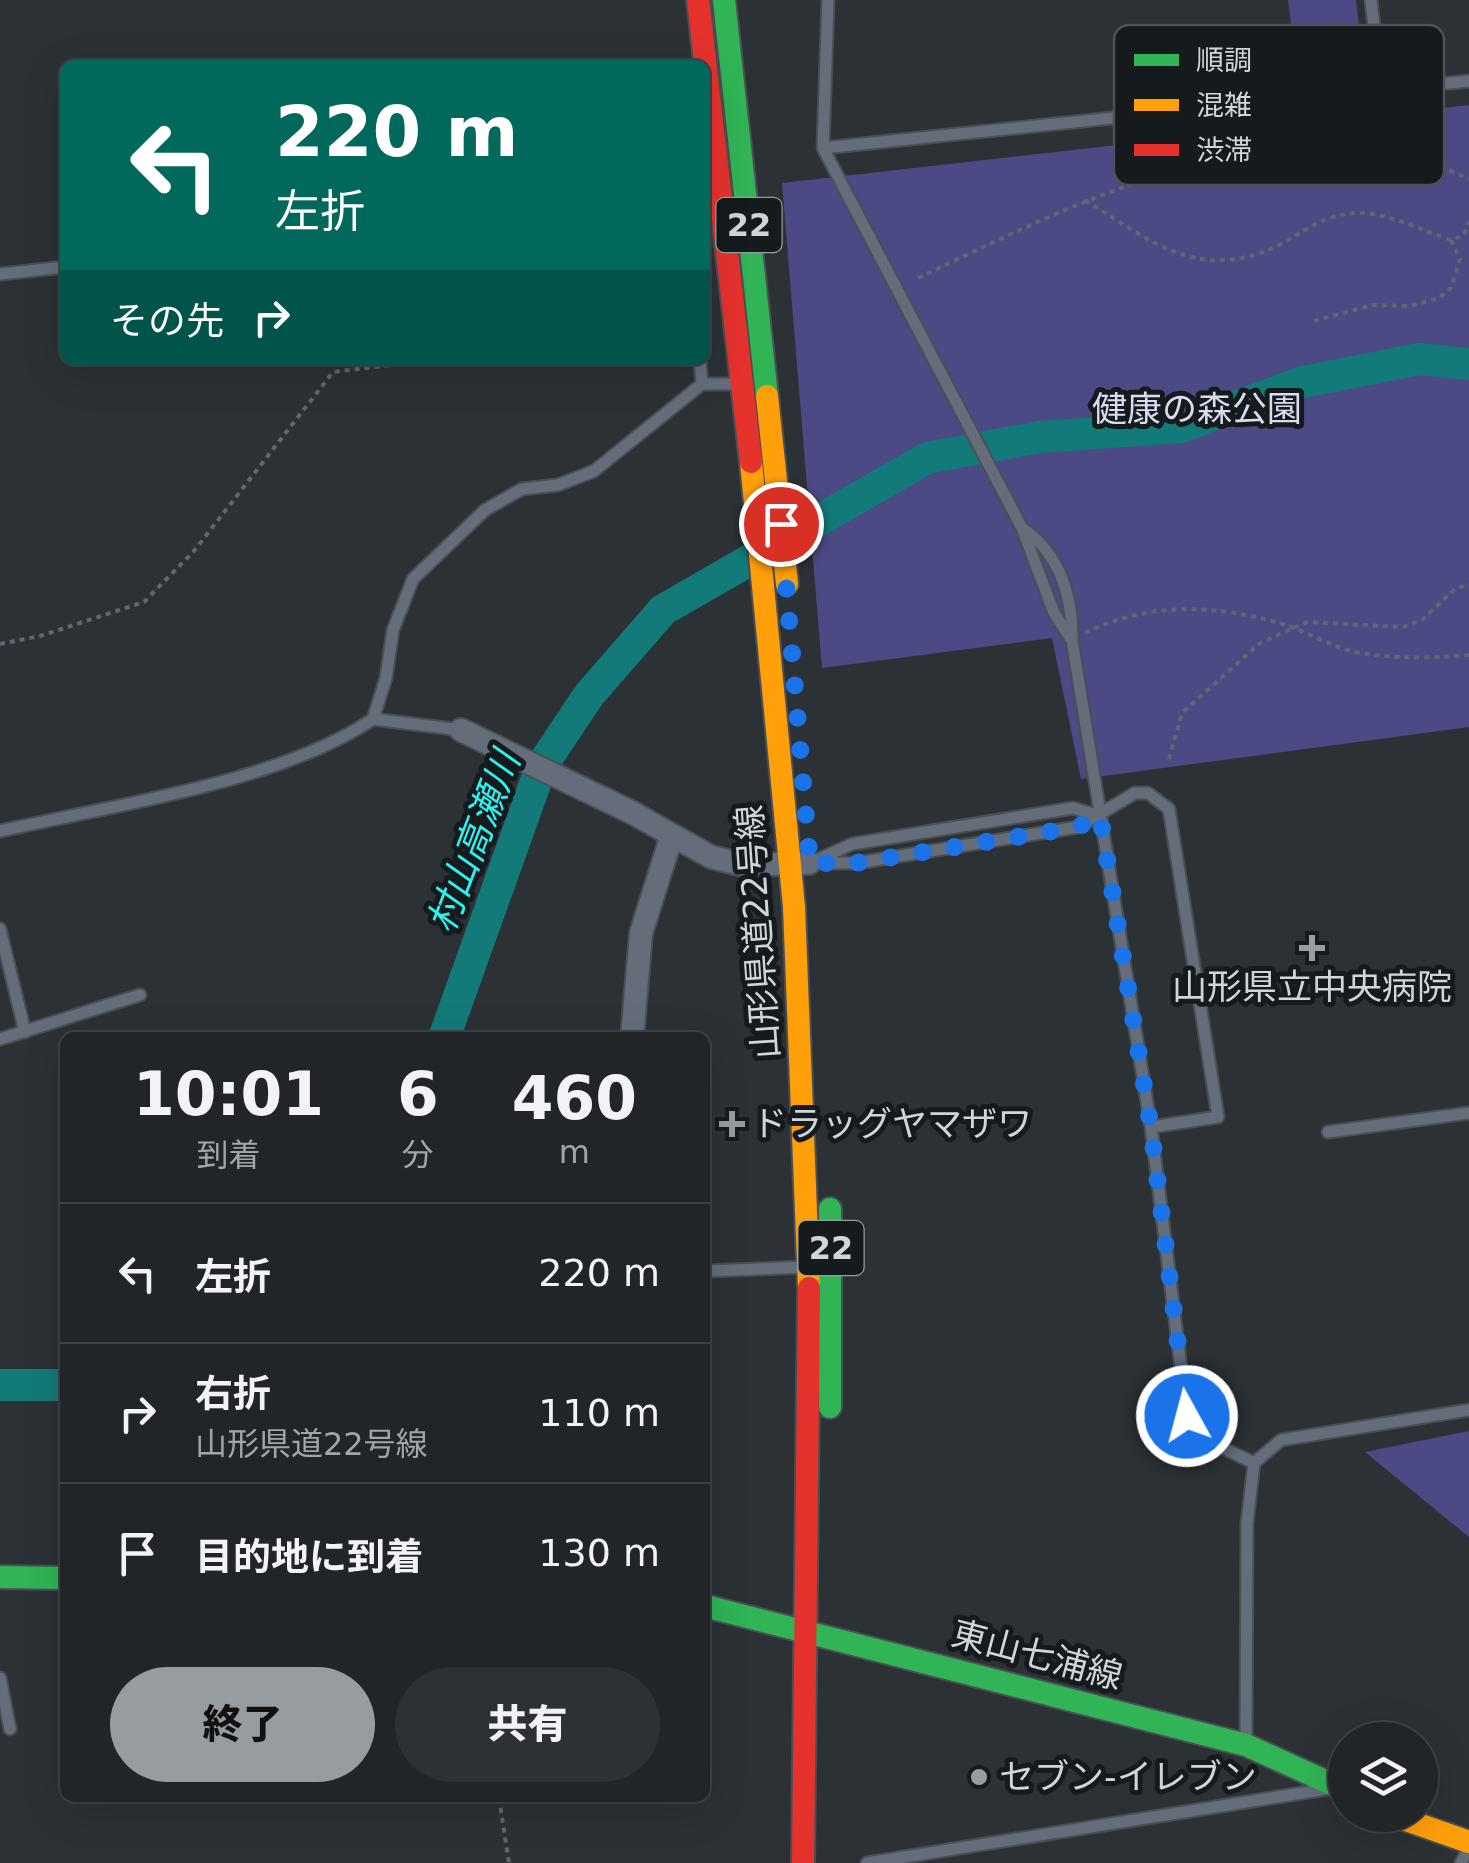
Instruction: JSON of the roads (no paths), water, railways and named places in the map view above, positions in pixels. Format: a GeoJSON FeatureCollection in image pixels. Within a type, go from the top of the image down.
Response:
{"type":"FeatureCollection","features":[{"type":"Feature","properties":{"kind":"main road","name":"山形県道22号線"},"geometry":{"type":"LineString","coordinates":[[698,0],[702,60]]}},
{"type":"Feature","properties":{"kind":"main road","name":"22"},"geometry":{"type":"LineString","coordinates":[[724,0],[791,616]]}},
{"type":"Feature","properties":{"kind":"main road","name":"山形県道22号線"},"geometry":{"type":"LineString","coordinates":[[711,191],[800,864],[825,1094]]}},
{"type":"Feature","properties":{"kind":"main road","name":"山形県道22号線"},"geometry":{"type":"LineString","coordinates":[[796,673],[807,1267],[826,1863]]}},
{"type":"Feature","properties":{"kind":"main road","name":"山形県道22号線"},"geometry":{"type":"LineString","coordinates":[[803,1863],[817,1634],[830,1190]]}},
{"type":"Feature","properties":{"kind":"main road"},"geometry":{"type":"LineString","coordinates":[[0,1577],[60,1578]]}},
{"type":"Feature","properties":{"kind":"main road","name":"東山七浦線"},"geometry":{"type":"LineString","coordinates":[[710,1607],[1246,1745],[1328,1782]]}},
{"type":"Feature","properties":{"kind":"main road"},"geometry":{"type":"LineString","coordinates":[[1436,1832],[1469,1845]]}},
{"type":"Feature","properties":{"kind":"street"},"geometry":{"type":"LineString","coordinates":[[461,730],[633,813],[671,838],[727,862],[800,864]]}},
{"type":"Feature","properties":{"kind":"street"},"geometry":{"type":"LineString","coordinates":[[632,1032],[640,933],[671,838]]}},
{"type":"Feature","properties":{"kind":"lane"},"geometry":{"type":"LineString","coordinates":[[828,0],[823,148],[1022,528],[1054,613],[1072,640]]}},
{"type":"Feature","properties":{"kind":"lane"},"geometry":{"type":"LineString","coordinates":[[1371,0],[1374,25]]}},
{"type":"Feature","properties":{"kind":"lane"},"geometry":{"type":"LineString","coordinates":[[1444,83],[1469,81]]}},
{"type":"Feature","properties":{"kind":"lane"},"geometry":{"type":"LineString","coordinates":[[823,148],[1114,117]]}},
{"type":"Feature","properties":{"kind":"lane"},"geometry":{"type":"LineString","coordinates":[[0,274],[60,268]]}},
{"type":"Feature","properties":{"kind":"lane"},"geometry":{"type":"LineString","coordinates":[[700,365],[702,384]]}},
{"type":"Feature","properties":{"kind":"lane"},"geometry":{"type":"LineString","coordinates":[[0,831],[186,789],[340,741],[372,720],[386,678],[393,630],[413,578],[486,510],[522,489],[558,485],[594,471],[702,384],[739,384]]}},
{"type":"Feature","properties":{"kind":"lane"},"geometry":{"type":"LineString","coordinates":[[1022,528],[1050,556],[1072,604],[1072,640],[1151,1128],[1187,1416],[1202,1438],[1254,1462]]}},
{"type":"Feature","properties":{"kind":"lane"},"geometry":{"type":"LineString","coordinates":[[372,720],[461,730]]}},
{"type":"Feature","properties":{"kind":"lane"},"geometry":{"type":"LineString","coordinates":[[800,864],[856,863],[1078,827],[1100,816],[1123,796],[1148,793],[1169,809],[1218,1117],[1151,1128]]}},
{"type":"Feature","properties":{"kind":"lane"},"geometry":{"type":"LineString","coordinates":[[800,864],[852,844],[1073,808],[1100,816]]}},
{"type":"Feature","properties":{"kind":"lane"},"geometry":{"type":"LineString","coordinates":[[0,930],[26,1032]]}},
{"type":"Feature","properties":{"kind":"lane"},"geometry":{"type":"LineString","coordinates":[[0,1039],[140,995]]}},
{"type":"Feature","properties":{"kind":"lane"},"geometry":{"type":"LineString","coordinates":[[1328,1132],[1469,1112]]}},
{"type":"Feature","properties":{"kind":"lane"},"geometry":{"type":"LineString","coordinates":[[710,1271],[807,1267]]}},
{"type":"Feature","properties":{"kind":"lane"},"geometry":{"type":"LineString","coordinates":[[1246,1745],[1247,1524],[1254,1462],[1281,1440],[1469,1410]]}},
{"type":"Feature","properties":{"kind":"lane"},"geometry":{"type":"LineString","coordinates":[[0,1678],[10,1729]]}},
{"type":"Feature","properties":{"kind":"lane"},"geometry":{"type":"LineString","coordinates":[[867,1863],[1328,1790]]}},
{"type":"Feature","properties":{"kind":"lane"},"geometry":{"type":"LineString","coordinates":[[1461,1863],[1469,1845]]}},
{"type":"Feature","properties":{"kind":"waterway","name":"村山高瀬川"},"geometry":{"type":"LineString","coordinates":[[446,1032],[541,767],[589,695],[663,610],[927,458],[1040,437],[1181,427],[1303,382],[1419,359],[1469,364]]}},
{"type":"Feature","properties":{"kind":"waterway","name":"村山高瀬川"},"geometry":{"type":"LineString","coordinates":[[0,1385],[60,1385]]}},
{"type":"Feature","properties":{"kind":"place","name":"山形県立中央病院"},"geometry":{"type":"Point","coordinates":[1312,948]}},
{"type":"Feature","properties":{"kind":"place","name":"ドラッグヤマザワ"},"geometry":{"type":"Point","coordinates":[732,1124]}},
{"type":"Feature","properties":{"kind":"place","name":"セブン-イレブン"},"geometry":{"type":"Point","coordinates":[979,1777]}},
{"type":"Feature","properties":{"kind":"park label","name":"健康の森公園"},"geometry":{"type":"Point","coordinates":[1197,409]}}]}
